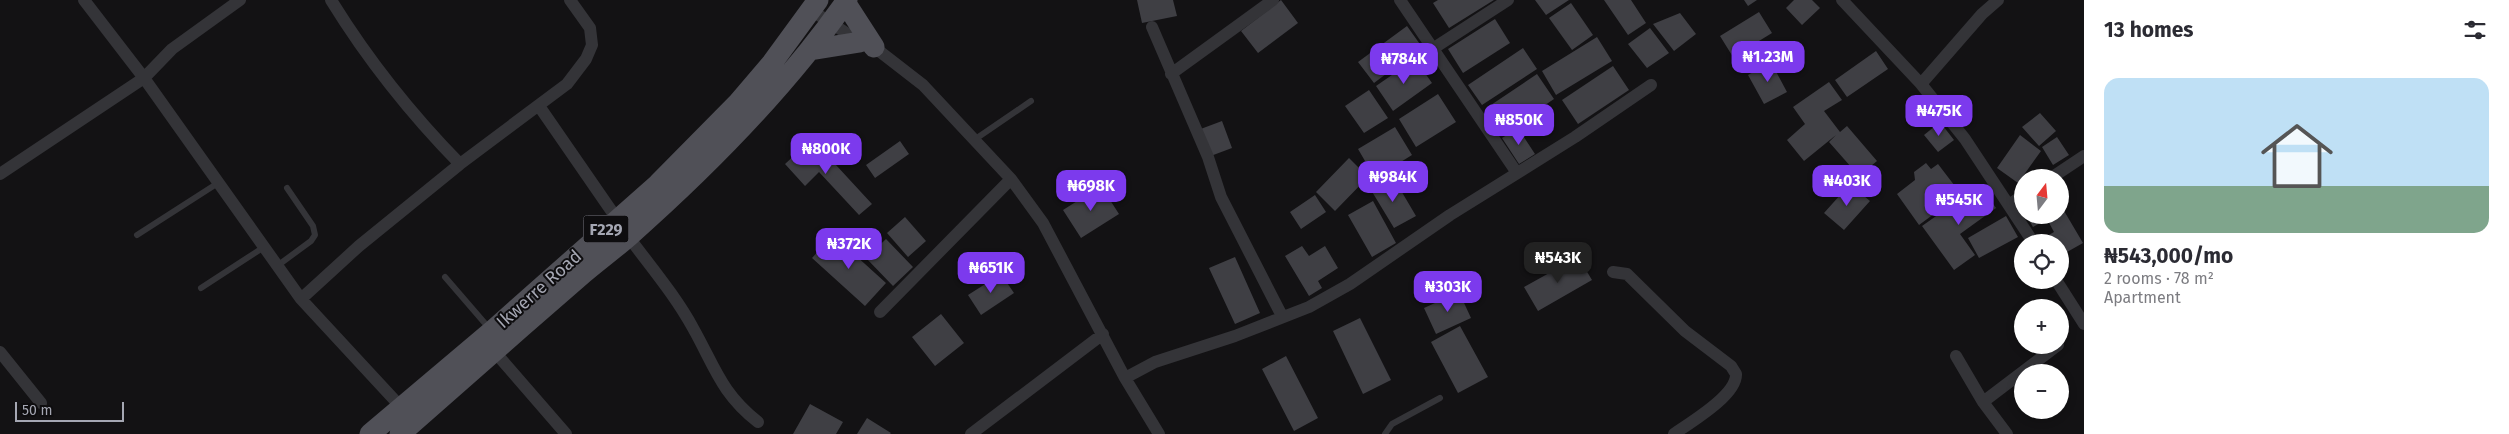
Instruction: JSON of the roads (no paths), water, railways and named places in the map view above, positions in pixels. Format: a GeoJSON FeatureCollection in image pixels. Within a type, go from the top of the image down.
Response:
{"type":"FeatureCollection","features":[{"type":"Feature","properties":{"kind":"main road","name":"Ikwerre Road"},"geometry":{"type":"LineString","coordinates":[[370,434],[401,407],[493,341],[628,236],[718,149],[810,50],[846,1]]}},
{"type":"Feature","properties":{"kind":"main road"},"geometry":{"type":"LineString","coordinates":[[810,50],[867,45],[846,1]]}},
{"type":"Feature","properties":{"kind":"main road","name":"Ikwerre Road"},"geometry":{"type":"LineString","coordinates":[[400,434],[617,219],[658,184],[737,104],[772,63],[814,5]]}},
{"type":"Feature","properties":{"kind":"street"},"geometry":{"type":"LineString","coordinates":[[84,0],[144,78],[301,300],[401,407]]}},
{"type":"Feature","properties":{"kind":"street"},"geometry":{"type":"LineString","coordinates":[[2,169],[144,78],[172,50],[240,0]]}},
{"type":"Feature","properties":{"kind":"street"},"geometry":{"type":"LineString","coordinates":[[331,0],[352,35],[420,124],[460,164]]}},
{"type":"Feature","properties":{"kind":"street"},"geometry":{"type":"LineString","coordinates":[[301,300],[359,246],[460,164],[567,84],[586,59],[592,46],[590,28],[570,0]]}},
{"type":"Feature","properties":{"kind":"street"},"geometry":{"type":"LineString","coordinates":[[1171,74],[1273,0]]}},
{"type":"Feature","properties":{"kind":"street"},"geometry":{"type":"LineString","coordinates":[[1400,0],[1517,173]]}},
{"type":"Feature","properties":{"kind":"street"},"geometry":{"type":"LineString","coordinates":[[1434,48],[1508,0]]}},
{"type":"Feature","properties":{"kind":"street"},"geometry":{"type":"LineString","coordinates":[[1842,0],[1921,84],[1966,139],[2028,234]]}},
{"type":"Feature","properties":{"kind":"street"},"geometry":{"type":"LineString","coordinates":[[1921,84],[1982,14],[1998,0]]}},
{"type":"Feature","properties":{"kind":"street"},"geometry":{"type":"LineString","coordinates":[[814,5],[830,22],[867,45],[923,85],[1011,179],[1043,223],[1125,378],[1159,434]]}},
{"type":"Feature","properties":{"kind":"street"},"geometry":{"type":"LineString","coordinates":[[1152,27],[1208,157],[1221,197],[1282,316]]}},
{"type":"Feature","properties":{"kind":"street"},"geometry":{"type":"LineString","coordinates":[[1125,378],[1155,362],[1235,336],[1309,307],[1350,284],[1450,215],[1576,137],[1651,85]]}},
{"type":"Feature","properties":{"kind":"street"},"geometry":{"type":"LineString","coordinates":[[539,106],[617,219]]}},
{"type":"Feature","properties":{"kind":"street"},"geometry":{"type":"LineString","coordinates":[[2064,169],[2084,156]]}},
{"type":"Feature","properties":{"kind":"street"},"geometry":{"type":"LineString","coordinates":[[880,312],[1011,179]]}},
{"type":"Feature","properties":{"kind":"street"},"geometry":{"type":"LineString","coordinates":[[2009,205],[2014,202]]}},
{"type":"Feature","properties":{"kind":"street"},"geometry":{"type":"LineString","coordinates":[[628,236],[685,314],[722,385],[740,408],[758,422]]}},
{"type":"Feature","properties":{"kind":"street"},"geometry":{"type":"LineString","coordinates":[[1614,272],[1627,274],[1685,331],[1730,366],[1736,374],[1734,385],[1726,394],[1674,434]]}},
{"type":"Feature","properties":{"kind":"street"},"geometry":{"type":"LineString","coordinates":[[2062,289],[2084,324]]}},
{"type":"Feature","properties":{"kind":"street"},"geometry":{"type":"LineString","coordinates":[[972,434],[1103,334]]}},
{"type":"Feature","properties":{"kind":"street"},"geometry":{"type":"LineString","coordinates":[[493,341],[566,434]]}},
{"type":"Feature","properties":{"kind":"street"},"geometry":{"type":"LineString","coordinates":[[0,352],[41,403]]}},
{"type":"Feature","properties":{"kind":"street"},"geometry":{"type":"LineString","coordinates":[[1983,402],[2046,354]]}},
{"type":"Feature","properties":{"kind":"street"},"geometry":{"type":"LineString","coordinates":[[1956,356],[1983,402],[2007,434]]}},
{"type":"Feature","properties":{"kind":"lane"},"geometry":{"type":"LineString","coordinates":[[974,140],[1031,101]]}},
{"type":"Feature","properties":{"kind":"lane"},"geometry":{"type":"LineString","coordinates":[[137,235],[218,183]]}},
{"type":"Feature","properties":{"kind":"lane"},"geometry":{"type":"LineString","coordinates":[[277,266],[311,241],[315,234],[313,226],[287,188]]}},
{"type":"Feature","properties":{"kind":"lane"},"geometry":{"type":"LineString","coordinates":[[201,288],[264,247]]}},
{"type":"Feature","properties":{"kind":"lane"},"geometry":{"type":"LineString","coordinates":[[445,278],[493,341]]}},
{"type":"Feature","properties":{"kind":"lane"},"geometry":{"type":"LineString","coordinates":[[1384,434],[1384,431],[1392,424],[1440,398]]}}]}
